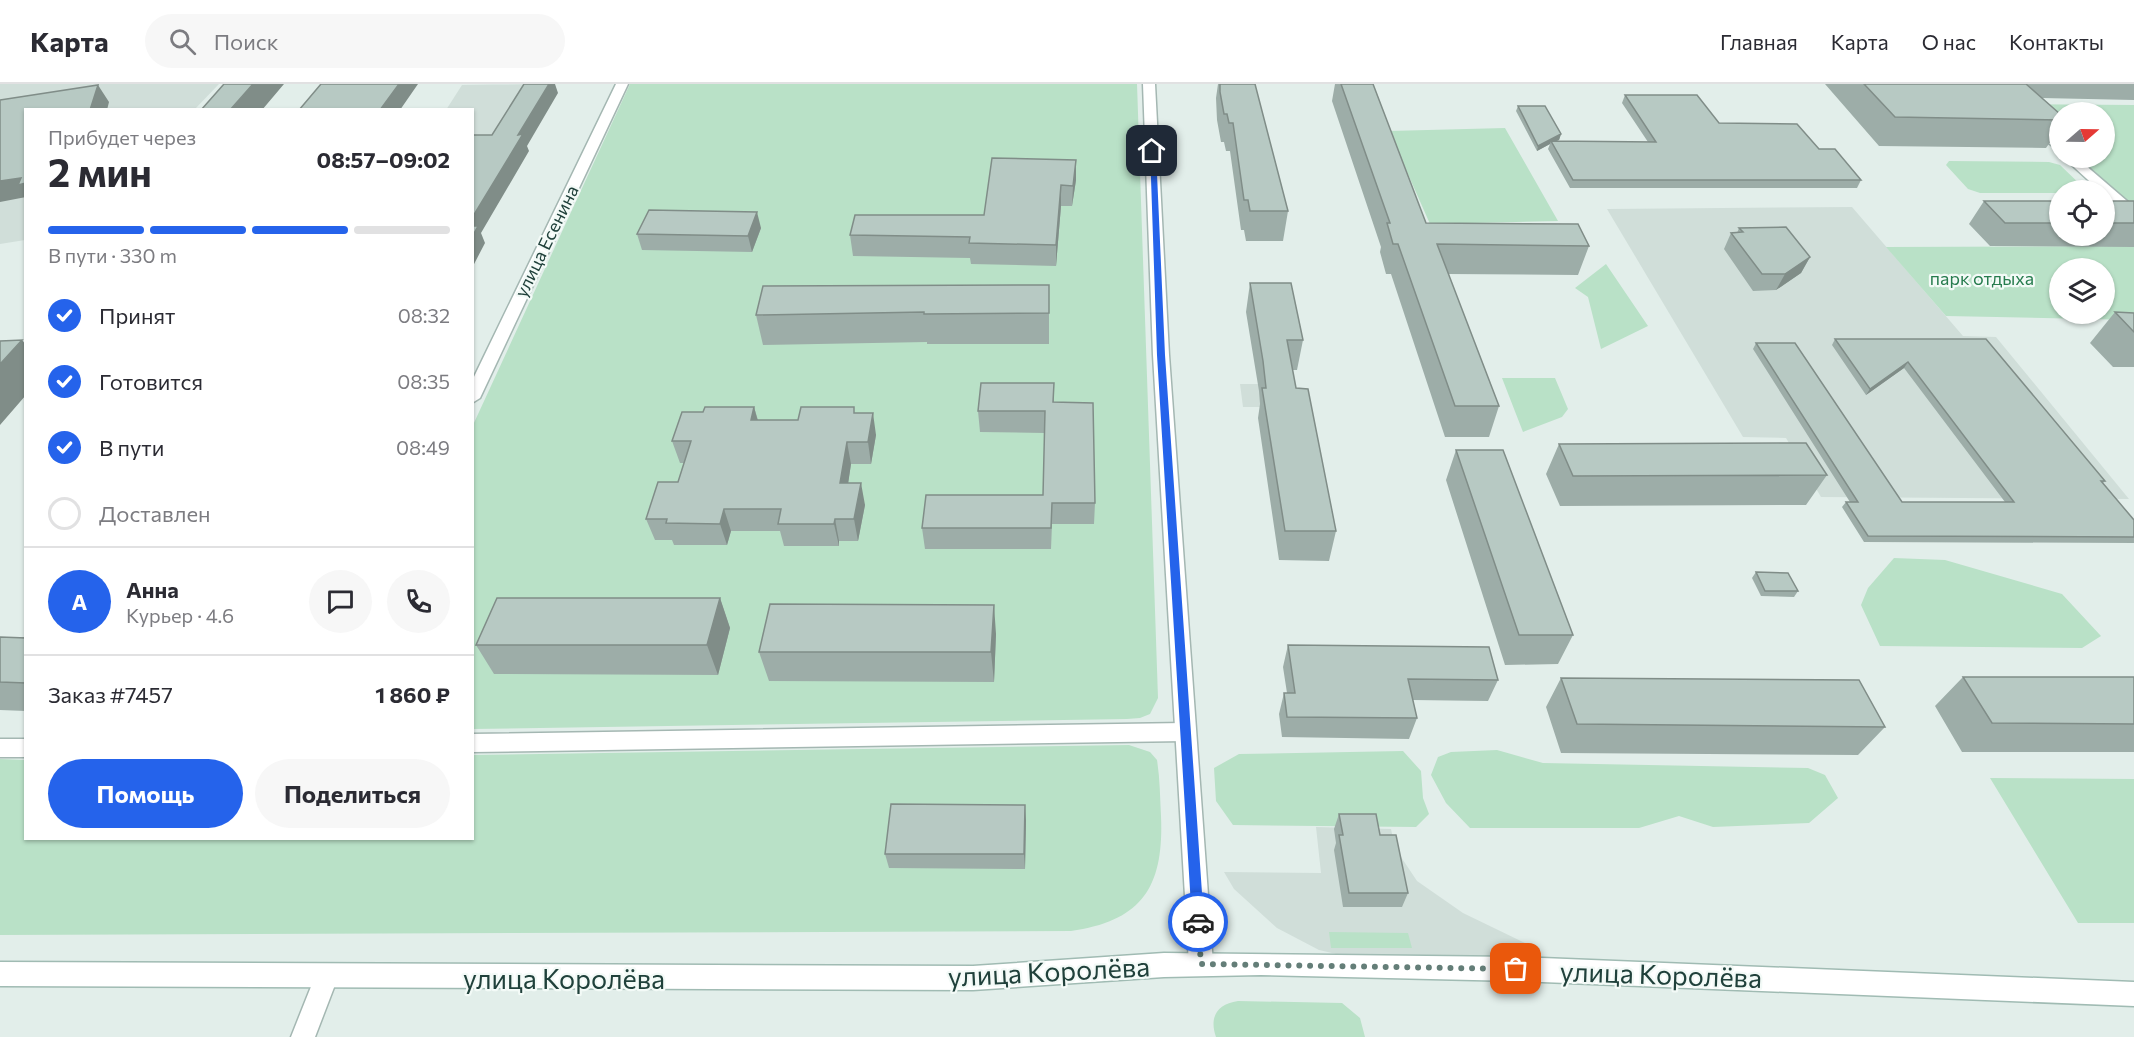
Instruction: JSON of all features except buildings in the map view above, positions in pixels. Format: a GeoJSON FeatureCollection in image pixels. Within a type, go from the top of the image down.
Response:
{"type":"FeatureCollection","features":[{"type":"Feature","properties":{"kind":"street","name":"улица Есенина"},"geometry":{"type":"LineString","coordinates":[[474,394],[622,84]]}},
{"type":"Feature","properties":{"kind":"street"},"geometry":{"type":"LineString","coordinates":[[1149,84],[1161,355],[1201,964]]}},
{"type":"Feature","properties":{"kind":"street"},"geometry":{"type":"LineString","coordinates":[[2021,114],[2049,138]]}},
{"type":"Feature","properties":{"kind":"street"},"geometry":{"type":"LineString","coordinates":[[2081,168],[2134,214]]}},
{"type":"Feature","properties":{"kind":"street"},"geometry":{"type":"LineString","coordinates":[[474,743],[1185,732]]}},
{"type":"Feature","properties":{"kind":"street"},"geometry":{"type":"LineString","coordinates":[[0,748],[24,748]]}},
{"type":"Feature","properties":{"kind":"street","name":"улица Королёва"},"geometry":{"type":"LineString","coordinates":[[0,974],[972,978],[1201,964],[1516,969],[2134,994]]}},
{"type":"Feature","properties":{"kind":"street"},"geometry":{"type":"LineString","coordinates":[[303,1037],[326,977]]}},
{"type":"Feature","properties":{"kind":"shaded area"},"geometry":{"type":"Polygon","coordinates":[[[0,84],[219,84],[196,108],[24,108],[24,240],[0,244],[0,84]]]}},
{"type":"Feature","properties":{"kind":"shaded area"},"geometry":{"type":"Polygon","coordinates":[[[537,84],[502,143],[474,144],[474,108],[447,108],[462,85],[537,84]]]}},
{"type":"Feature","properties":{"kind":"shaded area"},"geometry":{"type":"Polygon","coordinates":[[[1852,207],[1963,336],[1996,337],[2129,499],[1821,497],[1786,438],[1743,437],[1607,209],[1852,207]]]}},
{"type":"Feature","properties":{"kind":"shaded area"},"geometry":{"type":"Polygon","coordinates":[[[1240,384],[1294,384],[1298,407],[1243,407],[1240,384]]]}},
{"type":"Feature","properties":{"kind":"shaded area"},"geometry":{"type":"Polygon","coordinates":[[[1316,827],[1391,829],[1395,848],[1417,881],[1463,913],[1527,944],[1530,958],[1345,956],[1319,950],[1277,928],[1234,889],[1224,872],[1321,873],[1316,827]]]}},
{"type":"Feature","properties":{"kind":"green space"},"geometry":{"type":"Polygon","coordinates":[[[630,84],[1137,84],[1158,698],[1150,714],[1127,719],[474,729],[474,423],[630,84]]]}},
{"type":"Feature","properties":{"kind":"green space"},"geometry":{"type":"Polygon","coordinates":[[[2013,104],[2049,104],[2049,135],[2013,104]]]}},
{"type":"Feature","properties":{"kind":"green space"},"geometry":{"type":"Polygon","coordinates":[[[2115,105],[2134,105],[2134,210],[2115,193],[2115,180],[2100,180],[2086,168],[2115,168],[2115,105]]]}},
{"type":"Feature","properties":{"kind":"green space"},"geometry":{"type":"Polygon","coordinates":[[[1505,128],[1558,221],[1430,224],[1389,131],[1505,128]]]}},
{"type":"Feature","properties":{"kind":"green space"},"geometry":{"type":"Polygon","coordinates":[[[1949,161],[2049,162],[2049,168],[2063,168],[2076,180],[2049,180],[2049,193],[1980,193],[1968,189],[1946,165],[1949,161]]]}},
{"type":"Feature","properties":{"kind":"green space","name":"парк отдыха"},"geometry":{"type":"Polygon","coordinates":[[[2134,246],[2134,320],[2115,320],[2115,258],[2049,258],[2049,318],[1946,316],[1886,247],[2134,246]]]}},
{"type":"Feature","properties":{"kind":"green space"},"geometry":{"type":"Polygon","coordinates":[[[1606,264],[1648,326],[1601,349],[1588,297],[1575,288],[1606,264]]]}},
{"type":"Feature","properties":{"kind":"green space"},"geometry":{"type":"Polygon","coordinates":[[[1502,378],[1555,378],[1568,409],[1562,417],[1523,432],[1502,378]]]}},
{"type":"Feature","properties":{"kind":"green space"},"geometry":{"type":"Polygon","coordinates":[[[1894,558],[1945,560],[2062,594],[2101,636],[2082,648],[1880,646],[1861,605],[1868,588],[1894,558]]]}},
{"type":"Feature","properties":{"kind":"green space"},"geometry":{"type":"Polygon","coordinates":[[[1129,745],[1150,752],[1157,760],[1161,841],[1153,881],[1144,896],[1132,909],[1116,919],[1071,931],[0,935],[0,759],[24,760],[24,840],[474,840],[474,755],[1129,745]]]}},
{"type":"Feature","properties":{"kind":"green space"},"geometry":{"type":"Polygon","coordinates":[[[1497,750],[1543,763],[1808,768],[1825,775],[1838,798],[1809,823],[1713,827],[1679,816],[1639,828],[1470,828],[1446,803],[1431,775],[1438,757],[1451,752],[1497,750]]]}},
{"type":"Feature","properties":{"kind":"green space"},"geometry":{"type":"Polygon","coordinates":[[[1403,751],[1421,771],[1423,798],[1429,814],[1416,827],[1233,825],[1216,801],[1214,768],[1239,754],[1403,751]]]}},
{"type":"Feature","properties":{"kind":"green space"},"geometry":{"type":"Polygon","coordinates":[[[1990,778],[2134,779],[2134,923],[2078,923],[1990,778]]]}},
{"type":"Feature","properties":{"kind":"green space"},"geometry":{"type":"Polygon","coordinates":[[[1329,932],[1408,933],[1412,948],[1331,948],[1329,932]]]}},
{"type":"Feature","properties":{"kind":"green space"},"geometry":{"type":"Polygon","coordinates":[[[1238,1001],[1342,1003],[1360,1018],[1365,1037],[1216,1037],[1214,1018],[1216,1013],[1225,1005],[1238,1001]]]}},
{"type":"Feature","properties":{"kind":"way so far"},"geometry":{"type":"LineString","coordinates":[[1198,922],[1201,964],[1516,969]]}},
{"type":"Feature","properties":{"kind":"route"},"geometry":{"type":"LineString","coordinates":[[1152,151],[1161,355],[1198,922]]}}]}
